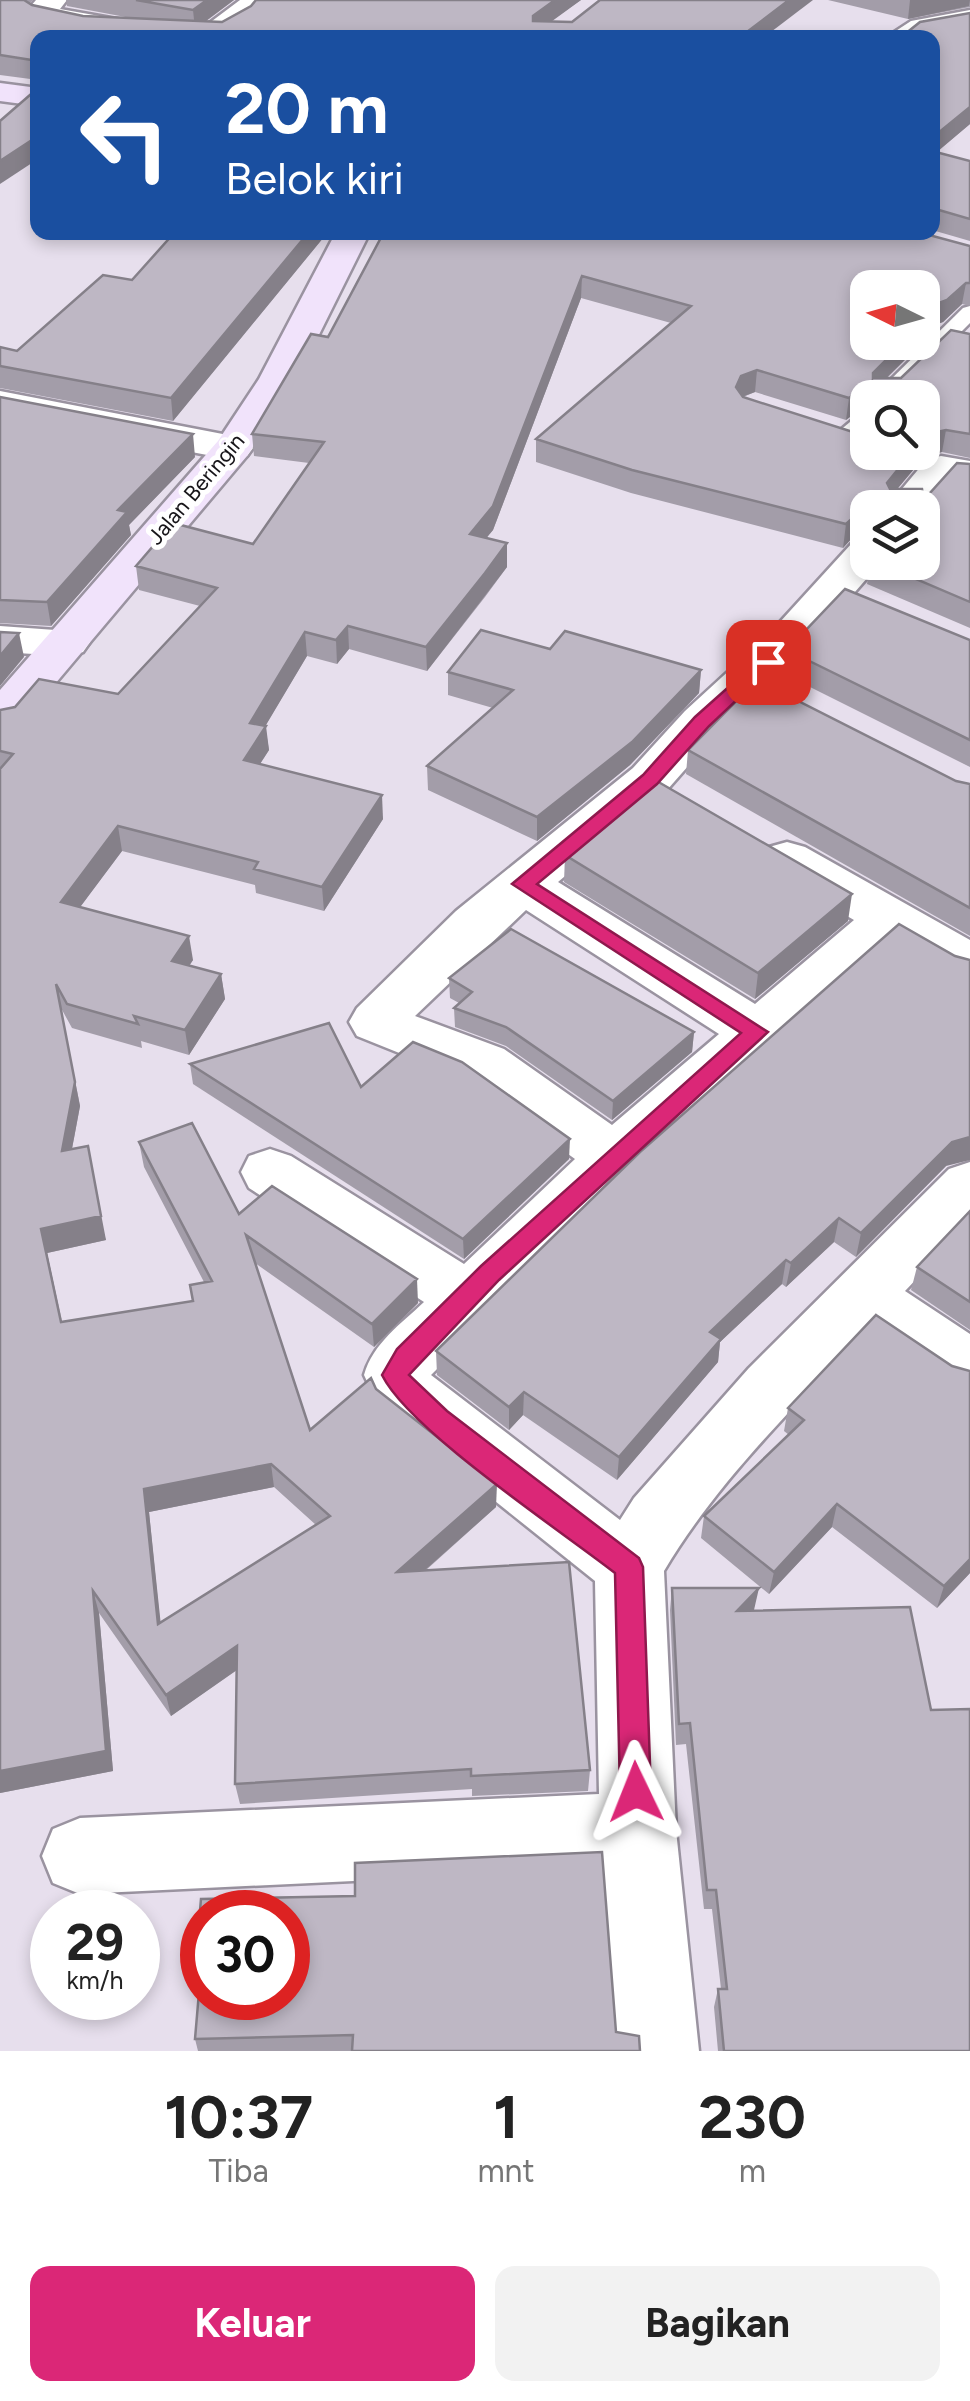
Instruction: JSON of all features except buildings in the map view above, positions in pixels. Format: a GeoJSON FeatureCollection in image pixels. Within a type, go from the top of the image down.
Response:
{"type":"FeatureCollection","features":[{"type":"Feature","properties":{"kind":"street"},"geometry":{"type":"LineString","coordinates":[[53,0],[38,14],[136,30]]}},
{"type":"Feature","properties":{"kind":"street"},"geometry":{"type":"LineString","coordinates":[[100,24],[129,0]]}},
{"type":"Feature","properties":{"kind":"street"},"geometry":{"type":"LineString","coordinates":[[218,30],[258,0]]}},
{"type":"Feature","properties":{"kind":"street"},"geometry":{"type":"LineString","coordinates":[[914,30],[970,18]]}},
{"type":"Feature","properties":{"kind":"street"},"geometry":{"type":"LineString","coordinates":[[0,92],[30,96]]}},
{"type":"Feature","properties":{"kind":"street","name":"Jalan Beringin"},"geometry":{"type":"LineString","coordinates":[[0,719],[233,448],[278,379],[349,240]]}},
{"type":"Feature","properties":{"kind":"street"},"geometry":{"type":"LineString","coordinates":[[0,404],[233,448]]}},
{"type":"Feature","properties":{"kind":"street"},"geometry":{"type":"LineString","coordinates":[[930,490],[956,470]]}},
{"type":"Feature","properties":{"kind":"street"},"geometry":{"type":"LineString","coordinates":[[614,1157],[484,1064],[376,1022],[475,924],[523,884],[667,789],[702,722],[767,688],[852,596],[858,580]]}},
{"type":"Feature","properties":{"kind":"street"},"geometry":{"type":"LineString","coordinates":[[0,639],[67,642]]}},
{"type":"Feature","properties":{"kind":"street"},"geometry":{"type":"LineString","coordinates":[[753,839],[970,964]]}},
{"type":"Feature","properties":{"kind":"street"},"geometry":{"type":"LineString","coordinates":[[523,884],[757,1032]]}},
{"type":"Feature","properties":{"kind":"street"},"geometry":{"type":"LineString","coordinates":[[629,1567],[404,1390],[396,1375],[398,1367],[465,1296],[614,1157],[890,918]]}},
{"type":"Feature","properties":{"kind":"street"},"geometry":{"type":"LineString","coordinates":[[270,1172],[465,1296]]}},
{"type":"Feature","properties":{"kind":"street"},"geometry":{"type":"LineString","coordinates":[[658,2051],[638,1830],[629,1567],[658,1519],[696,1473],[970,1185]]}},
{"type":"Feature","properties":{"kind":"street"},"geometry":{"type":"LineString","coordinates":[[862,1296],[970,1368]]}},
{"type":"Feature","properties":{"kind":"street"},"geometry":{"type":"LineString","coordinates":[[80,1856],[638,1830]]}},
{"type":"Feature","properties":{"kind":"lane"},"geometry":{"type":"LineString","coordinates":[[904,380],[963,331]]}},
{"type":"Feature","properties":{"kind":"route"},"geometry":{"type":"LineString","coordinates":[[636,1792],[627,1602],[629,1567],[438,1419],[404,1390],[396,1375],[406,1357],[465,1296],[614,1157],[757,1032],[523,884],[650,780],[702,722],[768,662]]}}]}
